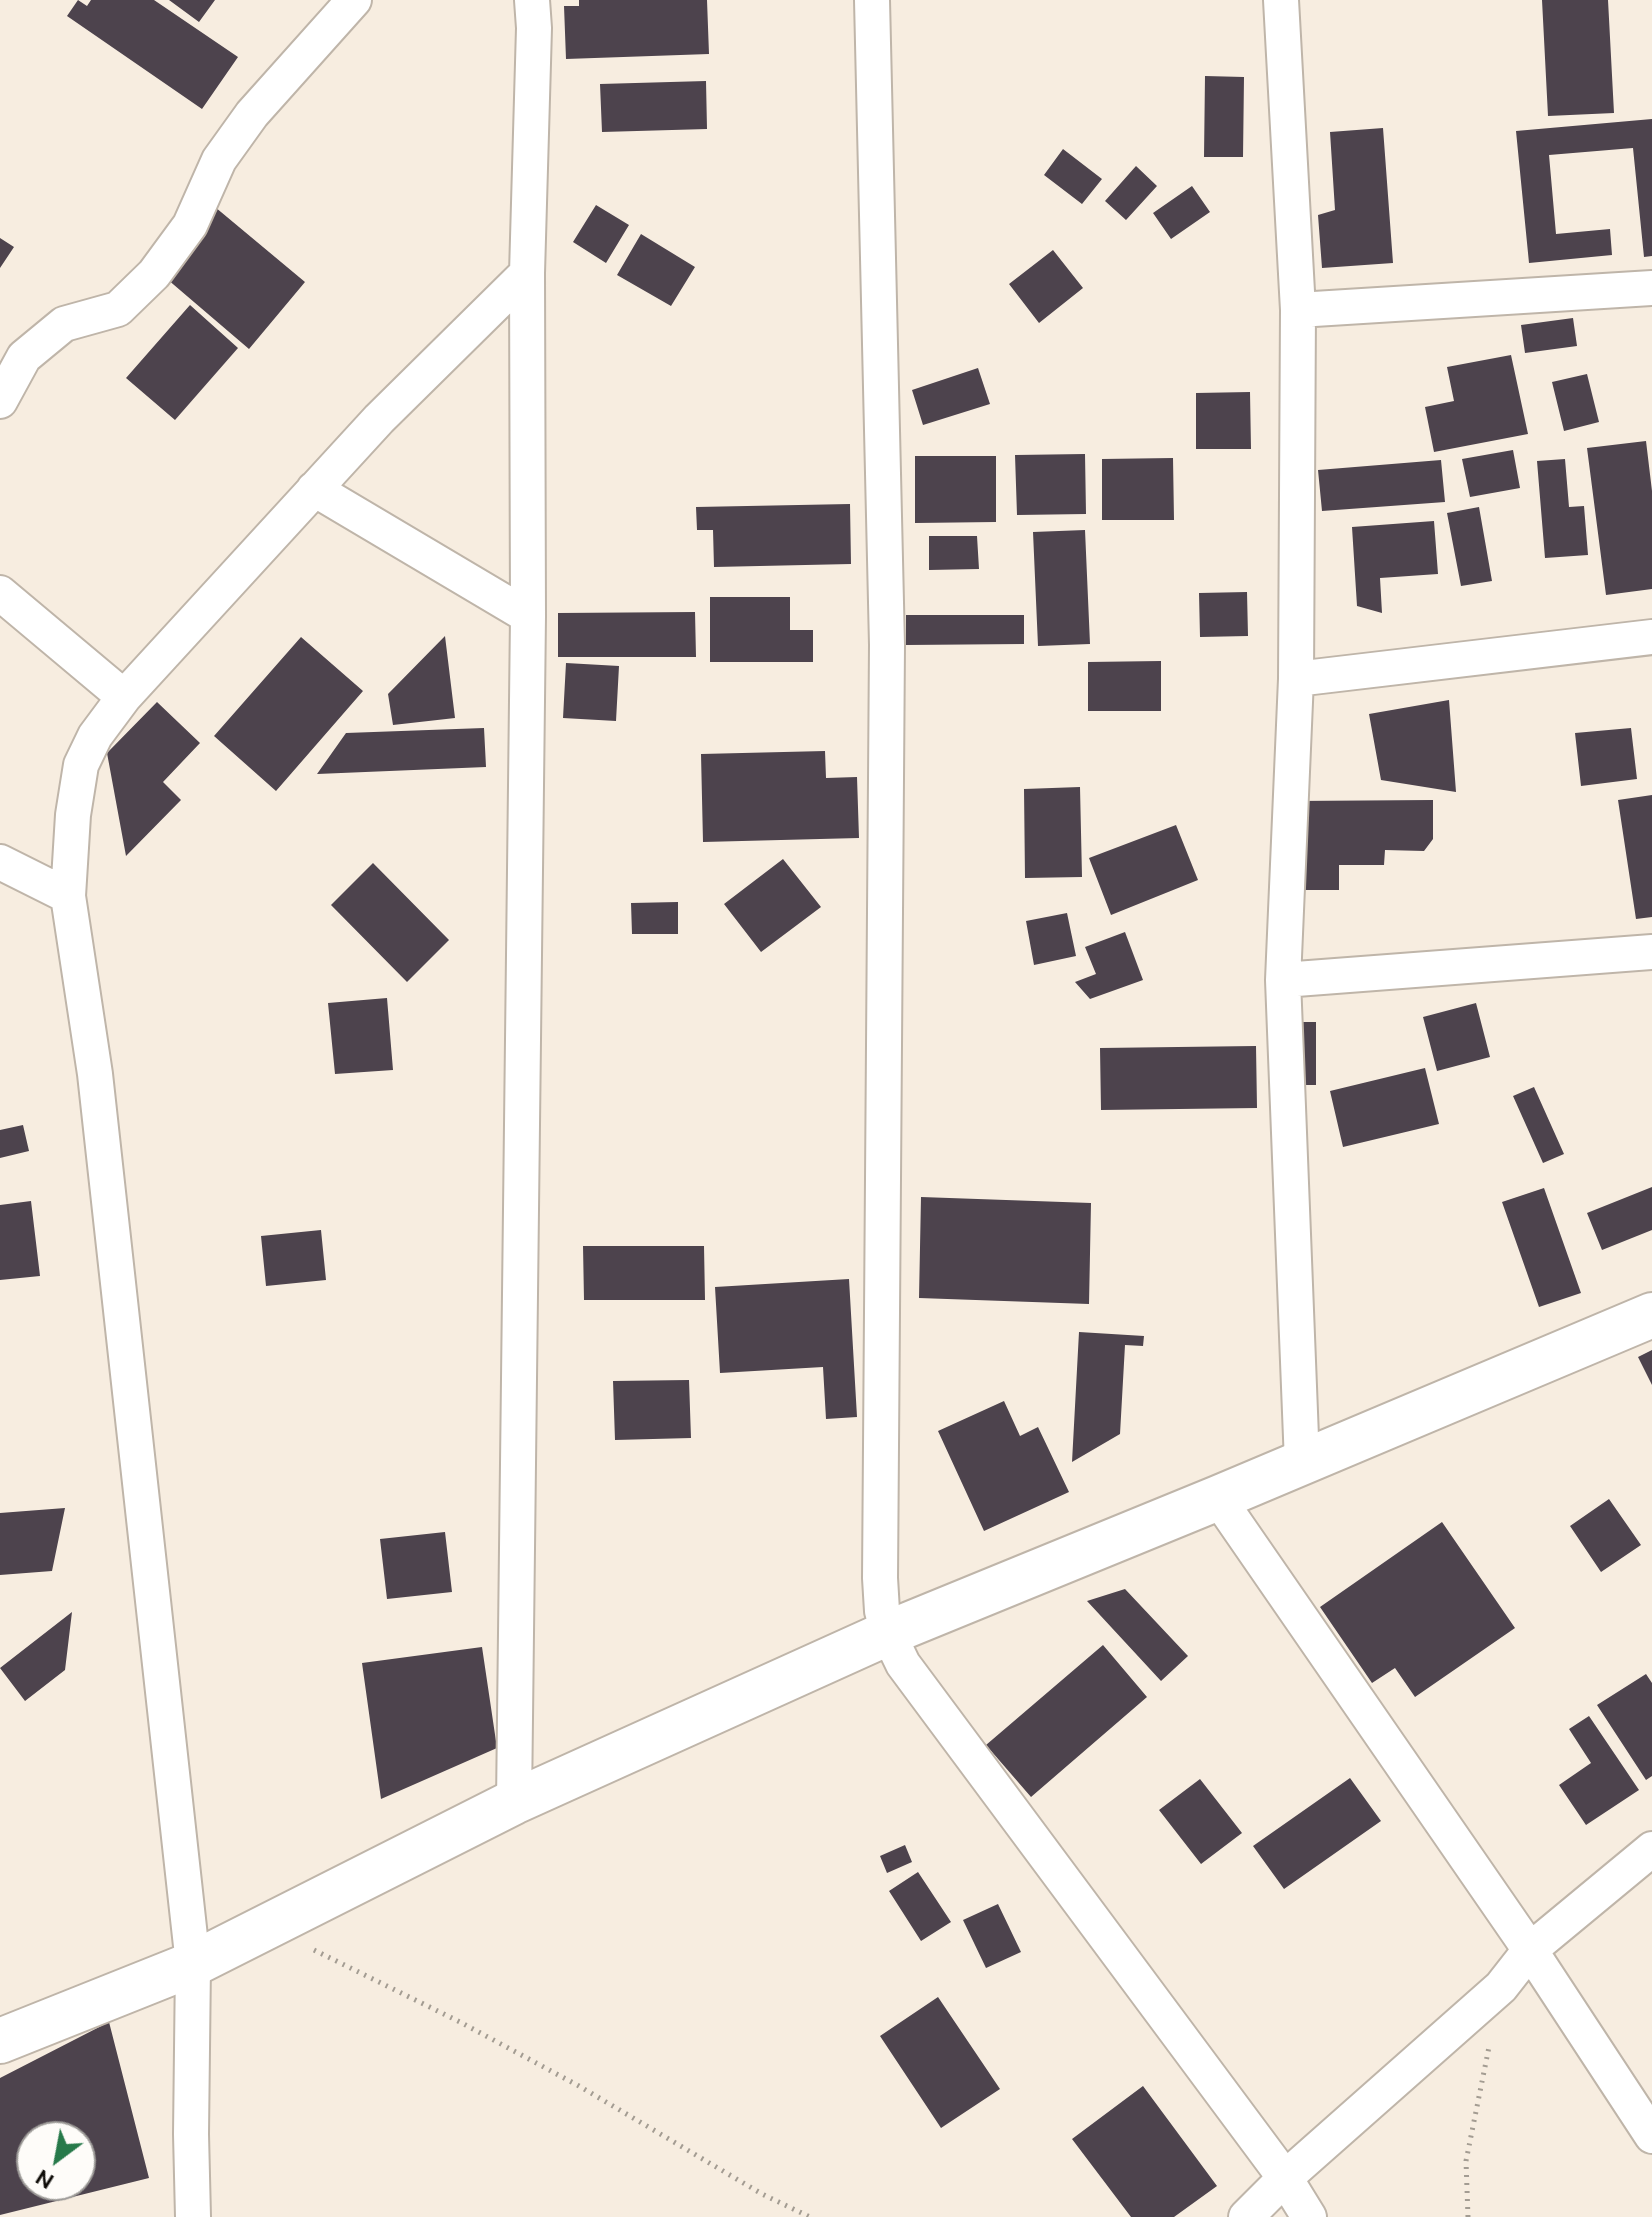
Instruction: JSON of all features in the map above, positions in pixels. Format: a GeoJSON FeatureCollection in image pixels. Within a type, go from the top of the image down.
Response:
{"type":"FeatureCollection","features":[{"type":"Feature","properties":{"kind":"street"},"geometry":{"type":"LineString","coordinates":[[0,401],[24,357],[64,324],[118,309],[154,274],[190,225],[219,160],[244,126],[354,0]]}},
{"type":"Feature","properties":{"kind":"street"},"geometry":{"type":"LineString","coordinates":[[514,1802],[532,0]]}},
{"type":"Feature","properties":{"kind":"street"},"geometry":{"type":"LineString","coordinates":[[872,0],[887,645],[882,1611],[888,1633],[919,1688],[1285,2178],[1309,2217]]}},
{"type":"Feature","properties":{"kind":"street"},"geometry":{"type":"LineString","coordinates":[[1281,0],[1298,310],[1296,679],[1283,980],[1302,1463]]}},
{"type":"Feature","properties":{"kind":"street"},"geometry":{"type":"LineString","coordinates":[[193,2217],[193,1964],[95,1074],[68,896],[73,815],[81,765],[95,736],[124,697],[379,419],[527,273]]}},
{"type":"Feature","properties":{"kind":"street"},"geometry":{"type":"LineString","coordinates":[[1298,310],[1652,288]]}},
{"type":"Feature","properties":{"kind":"street"},"geometry":{"type":"LineString","coordinates":[[314,489],[528,616]]}},
{"type":"Feature","properties":{"kind":"street"},"geometry":{"type":"LineString","coordinates":[[0,593],[124,697]]}},
{"type":"Feature","properties":{"kind":"street"},"geometry":{"type":"LineString","coordinates":[[1296,679],[1652,637]]}},
{"type":"Feature","properties":{"kind":"street"},"geometry":{"type":"LineString","coordinates":[[0,862],[68,896]]}},
{"type":"Feature","properties":{"kind":"street"},"geometry":{"type":"LineString","coordinates":[[1283,980],[1652,952]]}},
{"type":"Feature","properties":{"kind":"street"},"geometry":{"type":"LineString","coordinates":[[0,2041],[193,1964],[514,1802],[888,1633],[1652,1315]]}},
{"type":"Feature","properties":{"kind":"street"},"geometry":{"type":"LineString","coordinates":[[1218,1498],[1530,1950],[1652,2136]]}},
{"type":"Feature","properties":{"kind":"street"},"geometry":{"type":"LineString","coordinates":[[1246,2217],[1285,2178],[1501,1987],[1530,1950],[1652,1849]]}},
{"type":"Feature","properties":{"kind":"path"},"geometry":{"type":"LineString","coordinates":[[268,1928],[499,2043],[579,2086],[762,2194],[810,2217]]}},
{"type":"Feature","properties":{"kind":"path"},"geometry":{"type":"LineString","coordinates":[[1468,2217],[1466,2161],[1501,1987]]}},
{"type":"Feature","properties":{"kind":"building"},"geometry":{"type":"Polygon","coordinates":[[[78,0],[87,6],[91,0],[154,0],[238,57],[202,109],[67,16],[78,0]]]}},
{"type":"Feature","properties":{"kind":"building"},"geometry":{"type":"Polygon","coordinates":[[[169,0],[215,0],[199,22],[169,0]]]}},
{"type":"Feature","properties":{"kind":"building"},"geometry":{"type":"Polygon","coordinates":[[[579,0],[707,0],[709,54],[566,59],[564,6],[579,6],[579,0]]]}},
{"type":"Feature","properties":{"kind":"building"},"geometry":{"type":"Polygon","coordinates":[[[1542,0],[1608,0],[1614,113],[1548,116],[1542,0]]]}},
{"type":"Feature","properties":{"kind":"building"},"geometry":{"type":"Polygon","coordinates":[[[1205,76],[1244,77],[1243,157],[1204,157],[1205,76]]]}},
{"type":"Feature","properties":{"kind":"building"},"geometry":{"type":"Polygon","coordinates":[[[706,81],[707,129],[602,132],[600,84],[706,81]]]}},
{"type":"Feature","properties":{"kind":"building"},"geometry":{"type":"Polygon","coordinates":[[[1652,119],[1652,256],[1644,257],[1633,148],[1549,155],[1556,234],[1610,229],[1612,255],[1529,263],[1516,131],[1652,119]]]}},
{"type":"Feature","properties":{"kind":"building"},"geometry":{"type":"Polygon","coordinates":[[[1383,128],[1393,263],[1322,268],[1318,215],[1335,210],[1330,132],[1383,128]]]}},
{"type":"Feature","properties":{"kind":"building"},"geometry":{"type":"Polygon","coordinates":[[[1063,149],[1102,179],[1082,204],[1044,175],[1063,149]]]}},
{"type":"Feature","properties":{"kind":"building"},"geometry":{"type":"Polygon","coordinates":[[[1136,166],[1157,186],[1126,220],[1105,201],[1136,166]]]}},
{"type":"Feature","properties":{"kind":"building"},"geometry":{"type":"Polygon","coordinates":[[[1192,186],[1210,212],[1171,239],[1153,213],[1192,186]]]}},
{"type":"Feature","properties":{"kind":"building"},"geometry":{"type":"Polygon","coordinates":[[[596,205],[629,225],[606,263],[573,242],[596,205]]]}},
{"type":"Feature","properties":{"kind":"building"},"geometry":{"type":"Polygon","coordinates":[[[215,207],[305,282],[249,349],[160,273],[215,207]]]}},
{"type":"Feature","properties":{"kind":"building"},"geometry":{"type":"Polygon","coordinates":[[[641,234],[695,267],[671,306],[617,275],[641,234]]]}},
{"type":"Feature","properties":{"kind":"building"},"geometry":{"type":"Polygon","coordinates":[[[0,238],[14,247],[0,268],[0,238]]]}},
{"type":"Feature","properties":{"kind":"building"},"geometry":{"type":"Polygon","coordinates":[[[1053,250],[1083,288],[1039,323],[1009,284],[1053,250]]]}},
{"type":"Feature","properties":{"kind":"building"},"geometry":{"type":"Polygon","coordinates":[[[190,305],[238,348],[175,420],[126,378],[190,305]]]}},
{"type":"Feature","properties":{"kind":"building"},"geometry":{"type":"Polygon","coordinates":[[[1573,318],[1577,346],[1525,353],[1521,325],[1573,318]]]}},
{"type":"Feature","properties":{"kind":"building"},"geometry":{"type":"Polygon","coordinates":[[[1511,355],[1528,434],[1434,452],[1425,407],[1454,401],[1447,367],[1511,355]]]}},
{"type":"Feature","properties":{"kind":"building"},"geometry":{"type":"Polygon","coordinates":[[[978,368],[990,404],[923,425],[912,390],[978,368]]]}},
{"type":"Feature","properties":{"kind":"building"},"geometry":{"type":"Polygon","coordinates":[[[1587,374],[1599,422],[1564,431],[1552,382],[1587,374]]]}},
{"type":"Feature","properties":{"kind":"building"},"geometry":{"type":"Polygon","coordinates":[[[1250,392],[1251,449],[1196,449],[1196,393],[1250,392]]]}},
{"type":"Feature","properties":{"kind":"building"},"geometry":{"type":"Polygon","coordinates":[[[1646,441],[1652,491],[1652,589],[1606,595],[1587,448],[1646,441]]]}},
{"type":"Feature","properties":{"kind":"building"},"geometry":{"type":"Polygon","coordinates":[[[1513,450],[1520,488],[1470,497],[1462,459],[1513,450]]]}},
{"type":"Feature","properties":{"kind":"building"},"geometry":{"type":"Polygon","coordinates":[[[1085,454],[1086,514],[1017,515],[1015,455],[1085,454]]]}},
{"type":"Feature","properties":{"kind":"building"},"geometry":{"type":"Polygon","coordinates":[[[915,456],[996,456],[996,522],[915,523],[915,456]]]}},
{"type":"Feature","properties":{"kind":"building"},"geometry":{"type":"Polygon","coordinates":[[[1173,458],[1174,520],[1102,520],[1102,459],[1173,458]]]}},
{"type":"Feature","properties":{"kind":"building"},"geometry":{"type":"Polygon","coordinates":[[[1565,459],[1569,507],[1584,506],[1588,555],[1545,558],[1537,461],[1565,459]]]}},
{"type":"Feature","properties":{"kind":"building"},"geometry":{"type":"Polygon","coordinates":[[[1441,460],[1445,502],[1322,511],[1318,470],[1441,460]]]}},
{"type":"Feature","properties":{"kind":"building"},"geometry":{"type":"Polygon","coordinates":[[[850,504],[851,564],[714,567],[713,530],[697,530],[696,507],[850,504]]]}},
{"type":"Feature","properties":{"kind":"building"},"geometry":{"type":"Polygon","coordinates":[[[1479,507],[1492,581],[1461,586],[1447,513],[1479,507]]]}},
{"type":"Feature","properties":{"kind":"building"},"geometry":{"type":"Polygon","coordinates":[[[1434,521],[1438,574],[1380,578],[1382,613],[1357,606],[1352,527],[1434,521]]]}},
{"type":"Feature","properties":{"kind":"building"},"geometry":{"type":"Polygon","coordinates":[[[1085,530],[1090,644],[1038,646],[1033,532],[1085,530]]]}},
{"type":"Feature","properties":{"kind":"building"},"geometry":{"type":"Polygon","coordinates":[[[929,536],[977,536],[979,569],[929,570],[929,536]]]}},
{"type":"Feature","properties":{"kind":"building"},"geometry":{"type":"Polygon","coordinates":[[[1247,592],[1248,636],[1200,637],[1199,593],[1247,592]]]}},
{"type":"Feature","properties":{"kind":"building"},"geometry":{"type":"Polygon","coordinates":[[[710,597],[790,597],[790,630],[813,630],[813,662],[710,662],[710,597]]]}},
{"type":"Feature","properties":{"kind":"building"},"geometry":{"type":"Polygon","coordinates":[[[695,612],[696,657],[558,657],[558,613],[695,612]]]}},
{"type":"Feature","properties":{"kind":"building"},"geometry":{"type":"Polygon","coordinates":[[[906,615],[1024,615],[1024,644],[906,645],[906,615]]]}},
{"type":"Feature","properties":{"kind":"building"},"geometry":{"type":"Polygon","coordinates":[[[445,636],[455,718],[393,725],[388,694],[445,636]]]}},
{"type":"Feature","properties":{"kind":"building"},"geometry":{"type":"Polygon","coordinates":[[[301,637],[363,691],[276,791],[214,736],[301,637]]]}},
{"type":"Feature","properties":{"kind":"building"},"geometry":{"type":"Polygon","coordinates":[[[1161,661],[1161,711],[1088,711],[1088,662],[1161,661]]]}},
{"type":"Feature","properties":{"kind":"building"},"geometry":{"type":"Polygon","coordinates":[[[566,663],[619,666],[616,721],[563,718],[566,663]]]}},
{"type":"Feature","properties":{"kind":"building"},"geometry":{"type":"Polygon","coordinates":[[[1449,700],[1456,792],[1381,780],[1369,714],[1449,700]]]}},
{"type":"Feature","properties":{"kind":"building"},"geometry":{"type":"Polygon","coordinates":[[[157,702],[200,743],[163,782],[181,800],[126,856],[107,753],[157,702]]]}},
{"type":"Feature","properties":{"kind":"building"},"geometry":{"type":"Polygon","coordinates":[[[484,728],[486,767],[317,774],[346,733],[484,728]]]}},
{"type":"Feature","properties":{"kind":"building"},"geometry":{"type":"Polygon","coordinates":[[[1631,728],[1637,779],[1581,786],[1575,733],[1631,728]]]}},
{"type":"Feature","properties":{"kind":"building"},"geometry":{"type":"Polygon","coordinates":[[[825,751],[826,778],[857,777],[859,838],[703,842],[701,754],[825,751]]]}},
{"type":"Feature","properties":{"kind":"building"},"geometry":{"type":"Polygon","coordinates":[[[1080,787],[1082,877],[1025,878],[1024,789],[1080,787]]]}},
{"type":"Feature","properties":{"kind":"building"},"geometry":{"type":"Polygon","coordinates":[[[1652,795],[1652,917],[1636,919],[1618,800],[1652,795]]]}},
{"type":"Feature","properties":{"kind":"building"},"geometry":{"type":"Polygon","coordinates":[[[1433,800],[1433,839],[1424,851],[1385,850],[1384,865],[1339,865],[1339,890],[1296,890],[1294,801],[1433,800]]]}},
{"type":"Feature","properties":{"kind":"building"},"geometry":{"type":"Polygon","coordinates":[[[1176,825],[1198,880],[1111,915],[1089,858],[1176,825]]]}},
{"type":"Feature","properties":{"kind":"building"},"geometry":{"type":"Polygon","coordinates":[[[783,859],[821,907],[761,952],[724,904],[783,859]]]}},
{"type":"Feature","properties":{"kind":"building"},"geometry":{"type":"Polygon","coordinates":[[[373,863],[449,940],[407,982],[331,905],[373,863]]]}},
{"type":"Feature","properties":{"kind":"building"},"geometry":{"type":"Polygon","coordinates":[[[678,902],[678,934],[632,934],[631,903],[678,902]]]}},
{"type":"Feature","properties":{"kind":"building"},"geometry":{"type":"Polygon","coordinates":[[[1067,913],[1076,956],[1034,965],[1026,921],[1067,913]]]}},
{"type":"Feature","properties":{"kind":"building"},"geometry":{"type":"Polygon","coordinates":[[[1125,932],[1143,980],[1090,999],[1075,982],[1096,974],[1085,947],[1125,932]]]}},
{"type":"Feature","properties":{"kind":"building"},"geometry":{"type":"Polygon","coordinates":[[[387,998],[393,1070],[335,1074],[328,1003],[387,998]]]}},
{"type":"Feature","properties":{"kind":"building"},"geometry":{"type":"Polygon","coordinates":[[[1476,1003],[1490,1057],[1437,1071],[1423,1017],[1476,1003]]]}},
{"type":"Feature","properties":{"kind":"building"},"geometry":{"type":"Polygon","coordinates":[[[1294,1022],[1316,1022],[1316,1085],[1294,1085],[1294,1022]]]}},
{"type":"Feature","properties":{"kind":"building"},"geometry":{"type":"Polygon","coordinates":[[[1256,1046],[1257,1108],[1101,1110],[1100,1048],[1256,1046]]]}},
{"type":"Feature","properties":{"kind":"building"},"geometry":{"type":"Polygon","coordinates":[[[1425,1068],[1439,1124],[1343,1147],[1330,1091],[1425,1068]]]}},
{"type":"Feature","properties":{"kind":"building"},"geometry":{"type":"Polygon","coordinates":[[[1534,1087],[1564,1154],[1543,1163],[1513,1096],[1534,1087]]]}},
{"type":"Feature","properties":{"kind":"building"},"geometry":{"type":"Polygon","coordinates":[[[23,1125],[29,1151],[0,1158],[0,1130],[23,1125]]]}},
{"type":"Feature","properties":{"kind":"building"},"geometry":{"type":"Polygon","coordinates":[[[1652,1187],[1652,1230],[1602,1250],[1587,1213],[1652,1187]]]}},
{"type":"Feature","properties":{"kind":"building"},"geometry":{"type":"Polygon","coordinates":[[[1544,1188],[1581,1293],[1539,1307],[1502,1202],[1544,1188]]]}},
{"type":"Feature","properties":{"kind":"building"},"geometry":{"type":"Polygon","coordinates":[[[921,1197],[1091,1203],[1089,1304],[919,1298],[921,1197]]]}},
{"type":"Feature","properties":{"kind":"building"},"geometry":{"type":"Polygon","coordinates":[[[31,1201],[40,1276],[0,1280],[0,1205],[31,1201]]]}},
{"type":"Feature","properties":{"kind":"building"},"geometry":{"type":"Polygon","coordinates":[[[321,1230],[326,1280],[266,1286],[261,1236],[321,1230]]]}},
{"type":"Feature","properties":{"kind":"building"},"geometry":{"type":"Polygon","coordinates":[[[583,1246],[704,1246],[705,1300],[584,1300],[583,1246]]]}},
{"type":"Feature","properties":{"kind":"building"},"geometry":{"type":"Polygon","coordinates":[[[849,1279],[857,1417],[826,1419],[823,1367],[720,1373],[715,1287],[849,1279]]]}},
{"type":"Feature","properties":{"kind":"building"},"geometry":{"type":"Polygon","coordinates":[[[1079,1332],[1144,1336],[1143,1346],[1125,1345],[1120,1434],[1072,1462],[1079,1332]]]}},
{"type":"Feature","properties":{"kind":"building"},"geometry":{"type":"Polygon","coordinates":[[[1652,1350],[1652,1385],[1638,1357],[1652,1350]]]}},
{"type":"Feature","properties":{"kind":"building"},"geometry":{"type":"Polygon","coordinates":[[[689,1380],[691,1438],[615,1440],[613,1381],[689,1380]]]}},
{"type":"Feature","properties":{"kind":"building"},"geometry":{"type":"Polygon","coordinates":[[[1004,1401],[1020,1436],[1038,1427],[1069,1492],[984,1531],[938,1431],[1004,1401]]]}},
{"type":"Feature","properties":{"kind":"building"},"geometry":{"type":"Polygon","coordinates":[[[1609,1499],[1641,1545],[1601,1572],[1570,1526],[1609,1499]]]}},
{"type":"Feature","properties":{"kind":"building"},"geometry":{"type":"Polygon","coordinates":[[[65,1508],[52,1571],[0,1575],[0,1513],[65,1508]]]}},
{"type":"Feature","properties":{"kind":"building"},"geometry":{"type":"Polygon","coordinates":[[[1442,1522],[1515,1628],[1415,1697],[1395,1668],[1372,1683],[1320,1607],[1442,1522]]]}},
{"type":"Feature","properties":{"kind":"building"},"geometry":{"type":"Polygon","coordinates":[[[445,1532],[452,1592],[387,1599],[380,1539],[445,1532]]]}},
{"type":"Feature","properties":{"kind":"building"},"geometry":{"type":"Polygon","coordinates":[[[1125,1589],[1188,1656],[1161,1681],[1087,1601],[1125,1589]]]}},
{"type":"Feature","properties":{"kind":"building"},"geometry":{"type":"Polygon","coordinates":[[[72,1612],[65,1670],[25,1701],[0,1668],[72,1612]]]}},
{"type":"Feature","properties":{"kind":"building"},"geometry":{"type":"Polygon","coordinates":[[[1103,1645],[1147,1697],[1031,1797],[986,1745],[1103,1645]]]}},
{"type":"Feature","properties":{"kind":"building"},"geometry":{"type":"Polygon","coordinates":[[[482,1647],[497,1748],[381,1799],[362,1663],[482,1647]]]}},
{"type":"Feature","properties":{"kind":"building"},"geometry":{"type":"Polygon","coordinates":[[[1646,1674],[1652,1683],[1652,1776],[1646,1780],[1597,1705],[1646,1674]]]}},
{"type":"Feature","properties":{"kind":"building"},"geometry":{"type":"Polygon","coordinates":[[[1589,1716],[1639,1790],[1586,1825],[1559,1785],[1591,1763],[1569,1729],[1589,1716]]]}},
{"type":"Feature","properties":{"kind":"building"},"geometry":{"type":"Polygon","coordinates":[[[1350,1778],[1381,1821],[1284,1889],[1253,1846],[1350,1778]]]}},
{"type":"Feature","properties":{"kind":"building"},"geometry":{"type":"Polygon","coordinates":[[[1200,1779],[1242,1833],[1201,1864],[1159,1810],[1200,1779]]]}},
{"type":"Feature","properties":{"kind":"building"},"geometry":{"type":"Polygon","coordinates":[[[905,1845],[912,1862],[887,1873],[880,1856],[905,1845]]]}},
{"type":"Feature","properties":{"kind":"building"},"geometry":{"type":"Polygon","coordinates":[[[918,1872],[951,1922],[921,1941],[889,1891],[918,1872]]]}},
{"type":"Feature","properties":{"kind":"building"},"geometry":{"type":"Polygon","coordinates":[[[998,1904],[1021,1952],[986,1968],[963,1920],[998,1904]]]}},
{"type":"Feature","properties":{"kind":"building"},"geometry":{"type":"Polygon","coordinates":[[[938,1997],[1000,2089],[941,2128],[880,2036],[938,1997]]]}},
{"type":"Feature","properties":{"kind":"building"},"geometry":{"type":"Polygon","coordinates":[[[109,2022],[149,2178],[96,2191],[96,2121],[16,2121],[16,2201],[56,2201],[0,2215],[0,2078],[109,2022]]]}},
{"type":"Feature","properties":{"kind":"building"},"geometry":{"type":"Polygon","coordinates":[[[1143,2086],[1217,2186],[1174,2217],[1131,2217],[1072,2139],[1143,2086]]]}}]}
